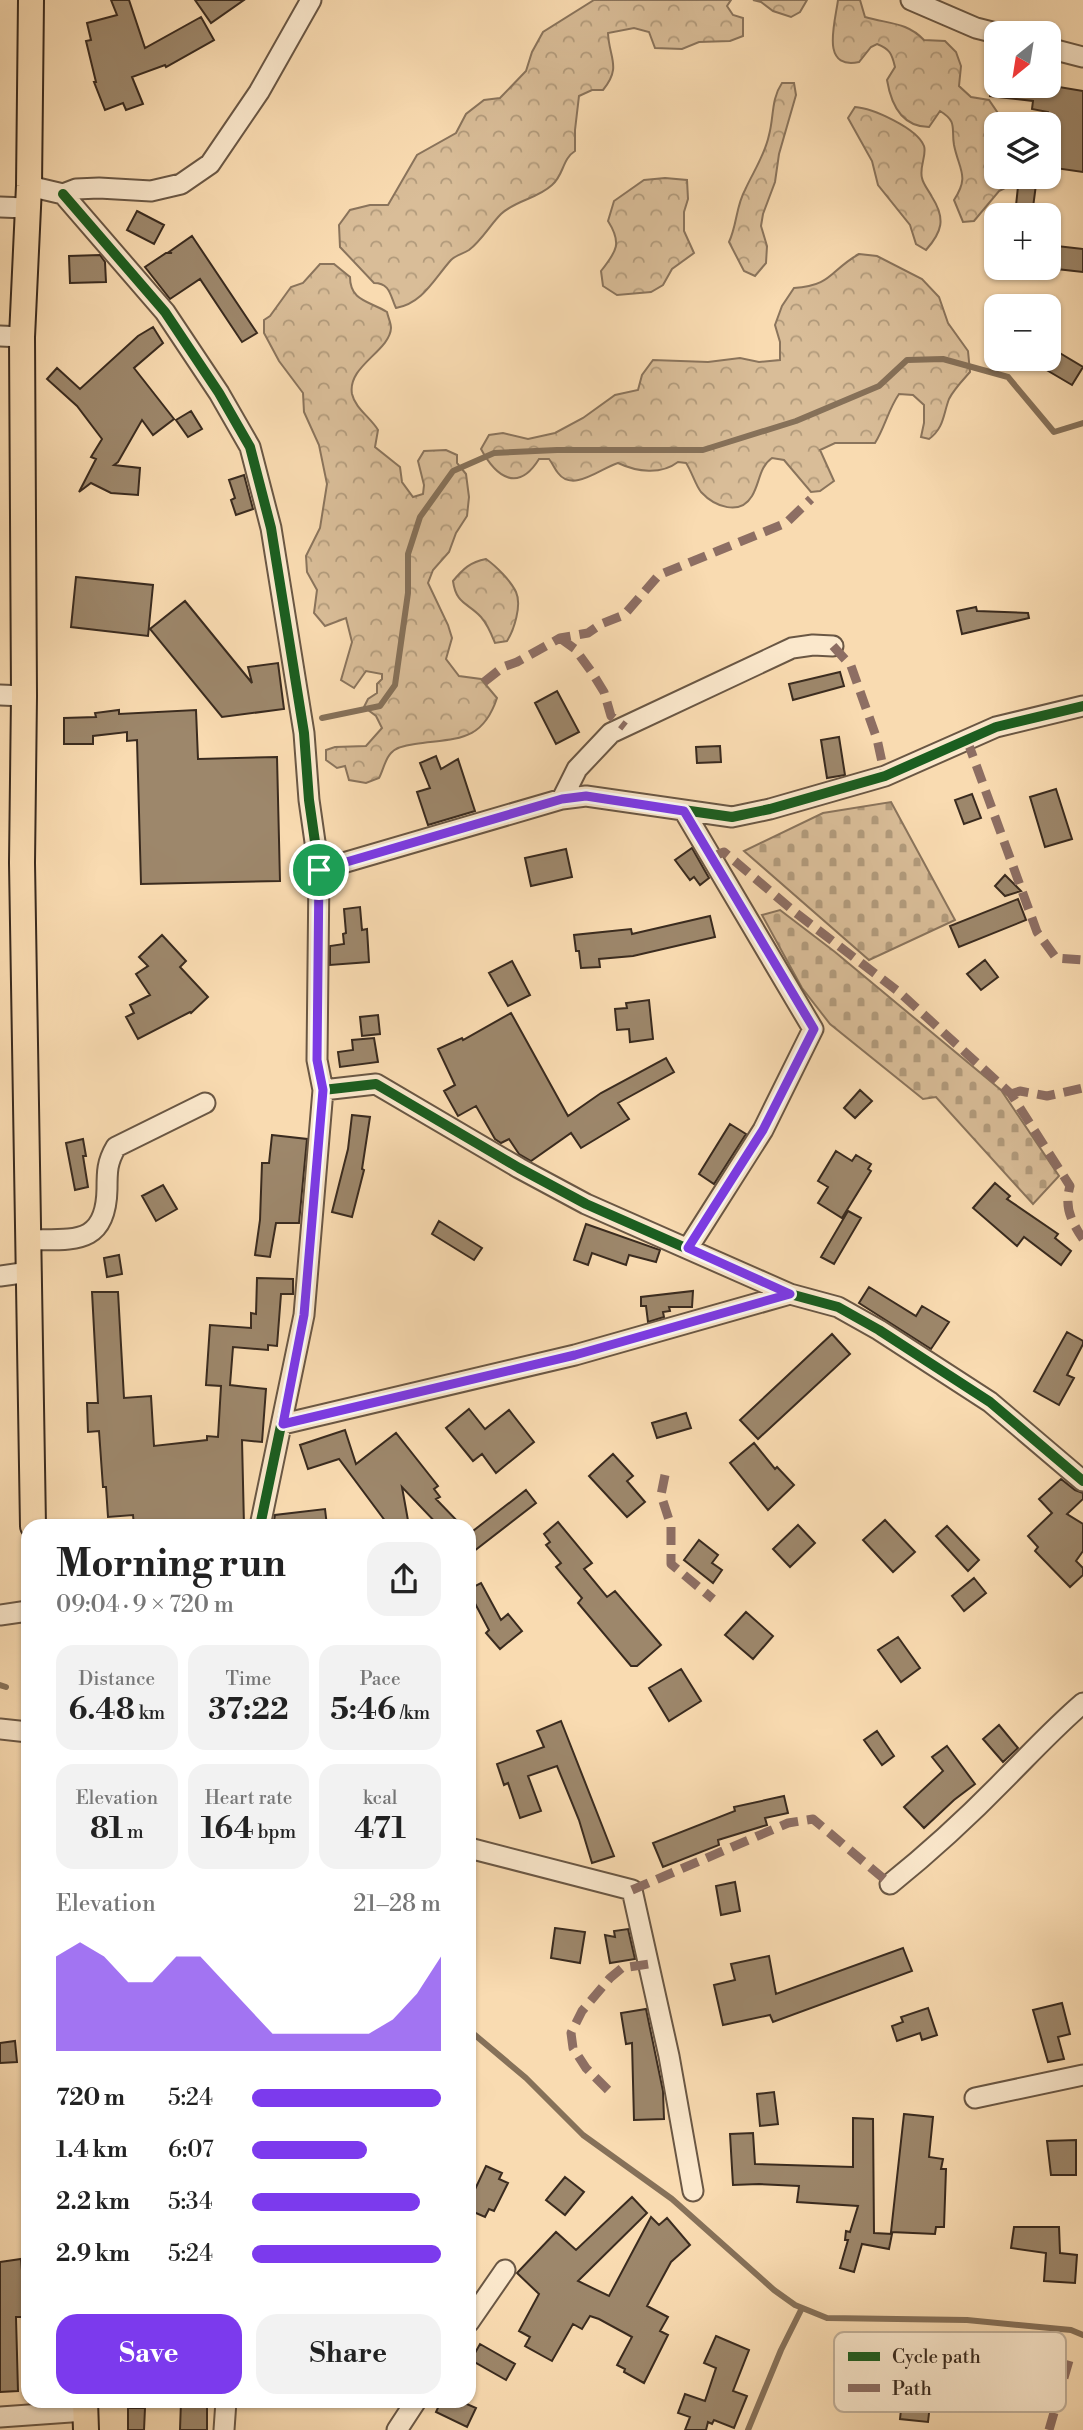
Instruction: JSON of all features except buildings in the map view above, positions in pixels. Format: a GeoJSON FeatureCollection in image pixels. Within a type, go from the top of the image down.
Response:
{"type":"FeatureCollection","features":[{"type":"Feature","properties":{"kind":"main road"},"geometry":{"type":"LineString","coordinates":[[31,0],[27,197],[11,336],[12,695],[22,863],[33,1519]]}},
{"type":"Feature","properties":{"kind":"street"},"geometry":{"type":"LineString","coordinates":[[0,207],[27,197],[63,194],[76,189],[150,191],[181,184],[211,164],[259,92],[311,0]]}},
{"type":"Feature","properties":{"kind":"street"},"geometry":{"type":"LineString","coordinates":[[911,0],[984,30]]}},
{"type":"Feature","properties":{"kind":"street"},"geometry":{"type":"LineString","coordinates":[[1061,51],[1083,57]]}},
{"type":"Feature","properties":{"kind":"street"},"geometry":{"type":"LineString","coordinates":[[63,194],[165,312],[219,393],[250,447],[275,556],[304,733],[309,800],[319,870],[317,1060],[323,1090],[304,1315],[262,1519]]}},
{"type":"Feature","properties":{"kind":"street"},"geometry":{"type":"LineString","coordinates":[[562,799],[576,769],[611,733],[792,648],[833,646]]}},
{"type":"Feature","properties":{"kind":"street"},"geometry":{"type":"LineString","coordinates":[[319,870],[562,799],[586,796],[732,817],[770,809],[885,776],[996,727],[1083,706]]}},
{"type":"Feature","properties":{"kind":"street"},"geometry":{"type":"LineString","coordinates":[[684,811],[814,1029],[763,1130],[688,1248]]}},
{"type":"Feature","properties":{"kind":"street"},"geometry":{"type":"LineString","coordinates":[[323,1090],[376,1084],[586,1204],[790,1294],[838,1307],[879,1330],[990,1402],[1083,1481]]}},
{"type":"Feature","properties":{"kind":"street"},"geometry":{"type":"LineString","coordinates":[[29,1240],[86,1236],[97,1229],[103,1218],[109,1159],[116,1146],[205,1103]]}},
{"type":"Feature","properties":{"kind":"street"},"geometry":{"type":"LineString","coordinates":[[0,1276],[29,1272]]}},
{"type":"Feature","properties":{"kind":"street"},"geometry":{"type":"LineString","coordinates":[[283,1424],[575,1355],[790,1294]]}},
{"type":"Feature","properties":{"kind":"street"},"geometry":{"type":"LineString","coordinates":[[0,1615],[21,1612]]}},
{"type":"Feature","properties":{"kind":"street"},"geometry":{"type":"LineString","coordinates":[[890,1884],[922,1859],[1006,1779],[1049,1732],[1083,1703]]}},
{"type":"Feature","properties":{"kind":"street"},"geometry":{"type":"LineString","coordinates":[[0,1729],[21,1731]]}},
{"type":"Feature","properties":{"kind":"street"},"geometry":{"type":"LineString","coordinates":[[476,1851],[632,1890],[669,2056],[692,2191]]}},
{"type":"Feature","properties":{"kind":"street"},"geometry":{"type":"LineString","coordinates":[[975,2098],[1083,2076]]}},
{"type":"Feature","properties":{"kind":"street"},"geometry":{"type":"LineString","coordinates":[[476,2312],[505,2270]]}},
{"type":"Feature","properties":{"kind":"street"},"geometry":{"type":"LineString","coordinates":[[224,2430],[226,2408]]}},
{"type":"Feature","properties":{"kind":"street"},"geometry":{"type":"LineString","coordinates":[[397,2430],[411,2408]]}},
{"type":"Feature","properties":{"kind":"street"},"geometry":{"type":"LineString","coordinates":[[0,2417],[86,2414]]}},
{"type":"Feature","properties":{"kind":"green space"},"geometry":{"type":"Polygon","coordinates":[[[594,0],[731,0],[727,6],[733,15],[743,18],[743,36],[730,41],[699,42],[682,49],[655,48],[649,32],[634,28],[608,33],[613,62],[612,75],[603,90],[592,90],[579,96],[575,151],[568,158],[556,181],[546,190],[507,209],[474,246],[451,260],[421,296],[396,308],[386,287],[374,283],[340,247],[339,225],[350,210],[370,205],[388,205],[417,155],[456,133],[466,114],[484,100],[500,98],[526,71],[543,32],[594,0]]]}},
{"type":"Feature","properties":{"kind":"green space"},"geometry":{"type":"Polygon","coordinates":[[[753,0],[807,0],[800,12],[791,17],[753,0]]]}},
{"type":"Feature","properties":{"kind":"green space"},"geometry":{"type":"Polygon","coordinates":[[[838,0],[860,0],[865,17],[897,24],[918,34],[924,40],[945,41],[956,52],[961,66],[959,86],[971,97],[989,100],[997,112],[984,112],[984,189],[1003,189],[989,203],[984,203],[984,209],[974,221],[963,222],[954,200],[959,192],[962,173],[954,145],[952,122],[940,111],[929,127],[912,123],[905,118],[891,97],[887,80],[895,67],[890,52],[877,44],[871,47],[859,62],[847,63],[839,59],[834,52],[833,32],[838,0]]]}},
{"type":"Feature","properties":{"kind":"green space"},"geometry":{"type":"Polygon","coordinates":[[[782,83],[794,83],[796,95],[779,154],[775,182],[763,214],[761,226],[767,246],[766,263],[755,276],[744,271],[729,242],[742,196],[767,142],[774,102],[782,83]]]}},
{"type":"Feature","properties":{"kind":"green space"},"geometry":{"type":"Polygon","coordinates":[[[855,107],[872,111],[904,126],[920,139],[924,146],[922,178],[940,219],[939,231],[926,250],[916,244],[910,225],[878,185],[872,161],[848,118],[855,107]]]}},
{"type":"Feature","properties":{"kind":"green space"},"geometry":{"type":"Polygon","coordinates":[[[644,180],[687,180],[688,199],[684,212],[684,231],[694,253],[672,269],[663,285],[651,292],[617,295],[603,286],[601,271],[616,247],[615,235],[608,221],[614,201],[644,180]]]}},
{"type":"Feature","properties":{"kind":"green space"},"geometry":{"type":"Polygon","coordinates":[[[859,254],[877,256],[922,279],[939,297],[948,323],[968,351],[970,372],[951,395],[940,426],[929,439],[921,437],[924,405],[913,395],[899,394],[875,443],[835,443],[820,450],[834,481],[820,491],[811,492],[784,460],[772,458],[762,471],[752,496],[741,506],[734,507],[713,502],[701,492],[686,463],[678,462],[664,469],[649,471],[618,463],[571,481],[558,473],[549,459],[539,459],[523,476],[515,478],[500,473],[481,449],[489,435],[503,433],[528,439],[555,433],[583,418],[615,395],[638,390],[642,375],[653,360],[780,360],[780,342],[775,325],[782,306],[794,288],[824,281],[859,254]]]}},
{"type":"Feature","properties":{"kind":"green space"},"geometry":{"type":"Polygon","coordinates":[[[320,264],[334,264],[350,277],[357,296],[387,312],[391,326],[389,336],[362,367],[352,384],[356,404],[378,430],[375,447],[400,467],[402,482],[413,497],[423,494],[424,485],[418,461],[424,451],[446,450],[457,455],[457,463],[466,474],[469,497],[467,516],[456,533],[449,552],[433,570],[428,583],[452,638],[446,659],[459,676],[481,679],[497,698],[491,713],[475,731],[455,739],[399,748],[389,756],[379,778],[366,783],[349,780],[345,766],[337,768],[326,760],[326,750],[366,746],[382,728],[376,716],[364,707],[368,699],[377,693],[377,684],[382,679],[382,674],[366,671],[354,688],[341,680],[352,642],[346,618],[325,626],[314,613],[317,590],[307,572],[306,556],[320,528],[327,484],[319,445],[304,412],[303,393],[279,361],[264,333],[264,320],[270,316],[291,287],[303,283],[320,264]]]}},
{"type":"Feature","properties":{"kind":"green space"},"geometry":{"type":"Polygon","coordinates":[[[486,559],[507,579],[518,597],[516,617],[507,641],[495,643],[483,620],[460,599],[455,589],[453,581],[464,570],[471,564],[486,559]]]}},
{"type":"Feature","properties":{"kind":"green space"},"geometry":{"type":"Polygon","coordinates":[[[891,802],[955,920],[869,960],[744,851],[823,813],[891,802]]]}},
{"type":"Feature","properties":{"kind":"green space"},"geometry":{"type":"Polygon","coordinates":[[[780,910],[835,952],[1001,1090],[1059,1176],[1033,1204],[936,1097],[923,1099],[830,1024],[802,988],[762,915],[780,910]]]}},
{"type":"Feature","properties":{"kind":"waterway"},"geometry":{"type":"LineString","coordinates":[[322,718],[380,706],[395,685],[408,593],[408,554],[420,517],[453,471],[494,453],[703,450],[796,421],[879,386],[907,360],[943,359],[1008,377],[1054,432],[1083,423]]}},
{"type":"Feature","properties":{"kind":"waterway"},"geometry":{"type":"LineString","coordinates":[[0,1685],[6,1687]]}},
{"type":"Feature","properties":{"kind":"waterway"},"geometry":{"type":"LineString","coordinates":[[476,2036],[526,2078],[583,2135],[672,2199],[774,2290],[795,2305],[827,2318],[967,2320],[1071,2330],[1083,2335]]}},
{"type":"Feature","properties":{"kind":"waterway"},"geometry":{"type":"LineString","coordinates":[[748,2430],[781,2350],[802,2308]]}},
{"type":"Feature","properties":{"kind":"marked path"},"geometry":{"type":"LineString","coordinates":[[484,682],[503,667],[560,638],[588,633],[601,624],[624,615],[659,575],[786,523],[811,499]]}},
{"type":"Feature","properties":{"kind":"marked path"},"geometry":{"type":"LineString","coordinates":[[560,638],[575,649],[604,692],[611,716],[625,727]]}},
{"type":"Feature","properties":{"kind":"marked path"},"geometry":{"type":"LineString","coordinates":[[833,646],[851,666],[877,739],[885,776]]}},
{"type":"Feature","properties":{"kind":"marked path"},"geometry":{"type":"LineString","coordinates":[[967,740],[1037,932],[1056,958],[1083,960]]}},
{"type":"Feature","properties":{"kind":"marked path"},"geometry":{"type":"LineString","coordinates":[[712,857],[724,852],[796,913],[899,992],[1011,1094],[1070,1186],[1070,1214],[1083,1239]]}},
{"type":"Feature","properties":{"kind":"marked path"},"geometry":{"type":"LineString","coordinates":[[1011,1094],[1020,1091],[1047,1096],[1083,1088]]}},
{"type":"Feature","properties":{"kind":"marked path"},"geometry":{"type":"LineString","coordinates":[[665,1475],[661,1495],[671,1526],[671,1564],[713,1599]]}},
{"type":"Feature","properties":{"kind":"marked path"},"geometry":{"type":"LineString","coordinates":[[632,1890],[788,1823],[813,1819],[890,1884]]}},
{"type":"Feature","properties":{"kind":"marked path"},"geometry":{"type":"LineString","coordinates":[[608,2090],[586,2068],[573,2048],[571,2033],[582,2011],[610,1978],[622,1968],[649,1964]]}},
{"type":"Feature","properties":{"kind":"marked path"},"geometry":{"type":"LineString","coordinates":[[1066,2371],[1070,2357]]}},
{"type":"Feature","properties":{"kind":"marked path"},"geometry":{"type":"LineString","coordinates":[[1049,2430],[1054,2412]]}},
{"type":"Feature","properties":{"kind":"cycle path"},"geometry":{"type":"LineString","coordinates":[[63,194],[165,312],[219,393],[250,447],[271,528],[304,733],[309,800],[319,870],[317,1060],[323,1090],[304,1315],[261,1519]]}},
{"type":"Feature","properties":{"kind":"cycle path"},"geometry":{"type":"LineString","coordinates":[[319,870],[562,799],[586,796],[732,817],[770,809],[885,776],[996,727],[1083,706]]}},
{"type":"Feature","properties":{"kind":"cycle path"},"geometry":{"type":"LineString","coordinates":[[323,1090],[376,1084],[586,1204],[790,1294],[838,1307],[879,1330],[990,1402],[1083,1481]]}},
{"type":"Feature","properties":{"kind":"route"},"geometry":{"type":"LineString","coordinates":[[586,796],[684,811],[814,1029],[763,1130],[688,1248],[790,1294],[575,1355],[283,1424],[304,1315],[323,1090],[317,1060],[319,870],[562,799],[586,796]]}}]}
